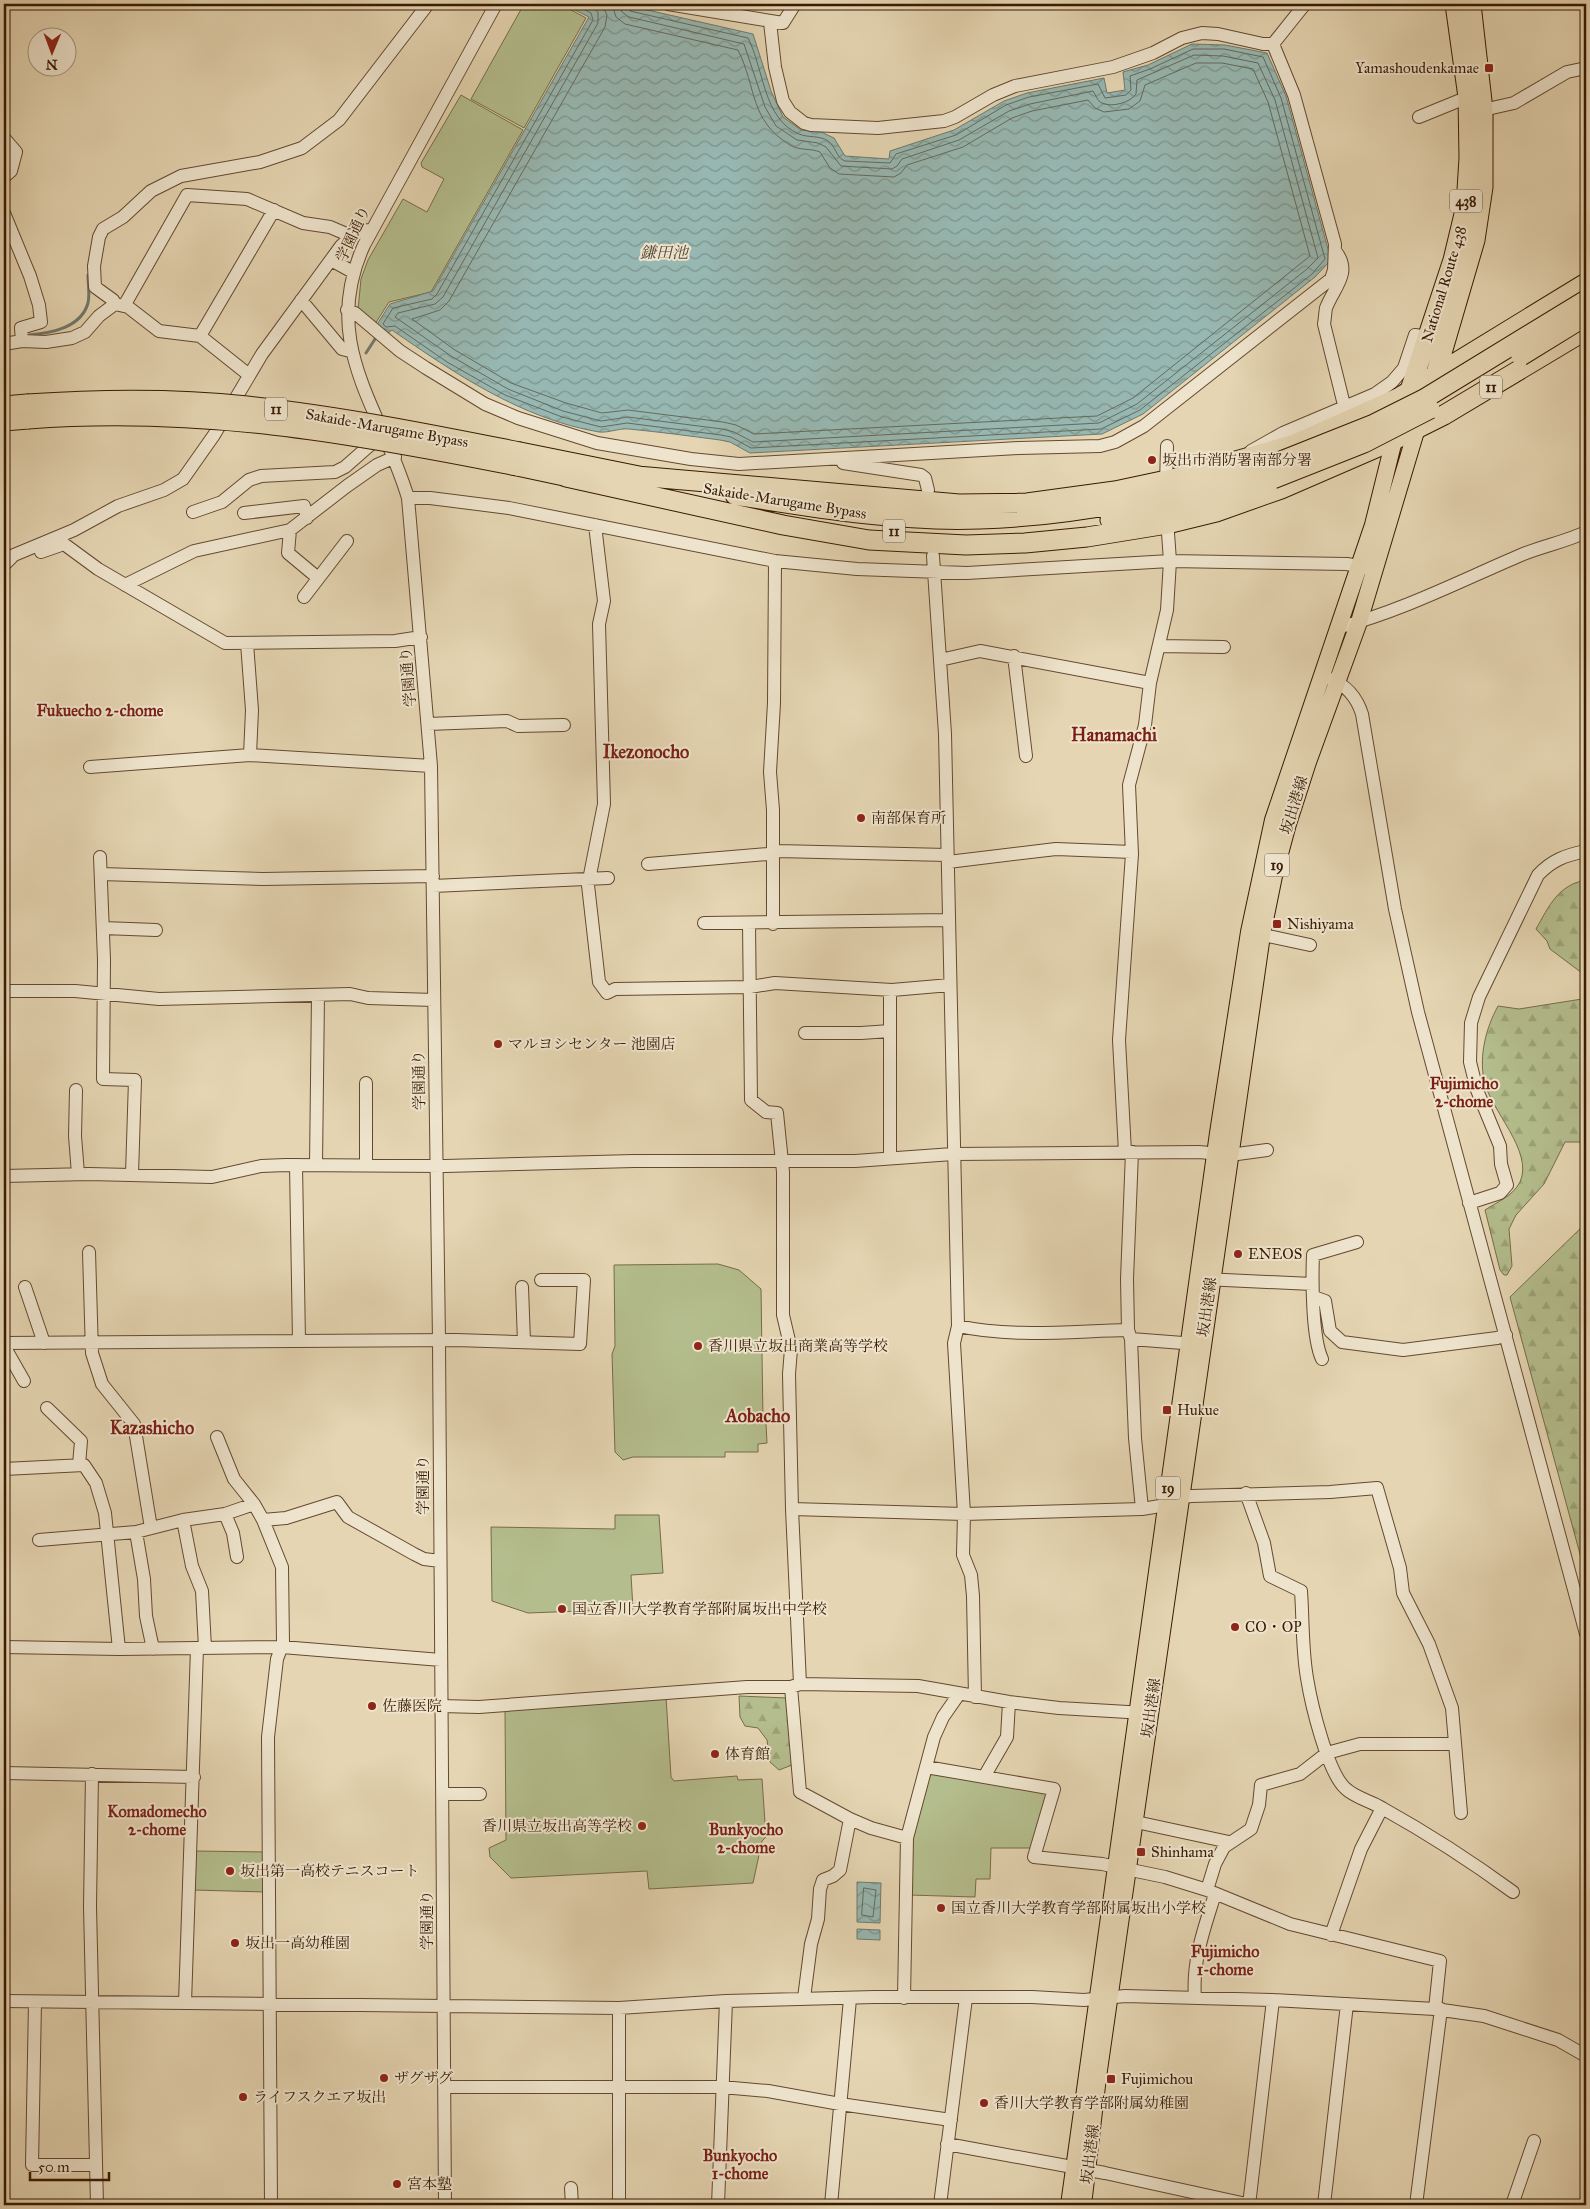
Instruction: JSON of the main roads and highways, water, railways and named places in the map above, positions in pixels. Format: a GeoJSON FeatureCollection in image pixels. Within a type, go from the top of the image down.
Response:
{"type":"FeatureCollection","features":[{"type":"Feature","properties":{"kind":"highway","name":"National Route 438"},"geometry":{"type":"LineString","coordinates":[[1417,428],[1436,375],[1438,338],[1453,260],[1466,206],[1470,126],[1468,97],[1455,4]]}},
{"type":"Feature","properties":{"kind":"highway","name":"National Route 438"},"geometry":{"type":"LineString","coordinates":[[1394,440],[1409,391],[1438,338],[1452,321],[1476,240],[1481,208],[1484,152],[1483,110],[1471,4]]}},
{"type":"Feature","properties":{"kind":"highway"},"geometry":{"type":"LineString","coordinates":[[637,476],[790,488],[914,501],[992,504],[1071,499],[1166,484],[1295,444],[1347,413],[1409,391],[1586,283]]}},
{"type":"Feature","properties":{"kind":"highway","name":"Sakaide-Marugame Bypass"},"geometry":{"type":"LineString","coordinates":[[4,406],[28,411],[246,421],[310,428],[637,476],[731,494],[855,513],[917,518],[978,519],[1039,516],[1096,508],[1212,483],[1269,473],[1424,399],[1586,300]]}},
{"type":"Feature","properties":{"kind":"highway","name":"Sakaide-Marugame Bypass"},"geometry":{"type":"LineString","coordinates":[[519,459],[566,477],[730,508],[853,527],[914,532],[976,533],[1039,530],[1156,512],[1364,443],[1407,422],[1586,316]]}},
{"type":"Feature","properties":{"kind":"highway"},"geometry":{"type":"LineString","coordinates":[[1452,321],[1451,341],[1459,350],[1470,354]]}},
{"type":"Feature","properties":{"kind":"highway","name":"11"},"geometry":{"type":"LineString","coordinates":[[1394,440],[1444,415],[1586,330]]}},
{"type":"Feature","properties":{"kind":"highway","name":"Sakaide-Marugame Bypass"},"geometry":{"type":"LineString","coordinates":[[4,421],[28,411]]}},
{"type":"Feature","properties":{"kind":"highway"},"geometry":{"type":"LineString","coordinates":[[1352,458],[1394,440]]}},
{"type":"Feature","properties":{"kind":"highway","name":"11"},"geometry":{"type":"LineString","coordinates":[[566,477],[783,525],[869,540],[966,545],[1025,543],[1087,537],[1226,509],[1280,489],[1352,458]]}},
{"type":"Feature","properties":{"kind":"main road","name":"坂出港線"},"geometry":{"type":"LineString","coordinates":[[1069,2205],[1080,2169],[1110,1997],[1122,1868],[1144,1712],[1181,1497],[1204,1279],[1273,820],[1337,628],[1366,567],[1417,428]]}},
{"type":"Feature","properties":{"kind":"main road","name":"坂出港線"},"geometry":{"type":"LineString","coordinates":[[1255,934],[1308,762],[1359,622],[1373,525],[1394,440]]}},
{"type":"Feature","properties":{"kind":"main road"},"geometry":{"type":"LineString","coordinates":[[1352,458],[1374,460],[1385,475]]}},
{"type":"Feature","properties":{"kind":"main road","name":"坂出港線"},"geometry":{"type":"LineString","coordinates":[[1122,1868],[1136,1822],[1144,1712],[1166,1505],[1196,1344]]}},
{"type":"Feature","properties":{"kind":"main road","name":"坂出港線"},"geometry":{"type":"LineString","coordinates":[[1080,2169],[1083,2205]]}},
{"type":"Feature","properties":{"kind":"water","name":"鎌田池"},"geometry":{"type":"Polygon","coordinates":[[[563,4],[621,4],[753,34],[771,91],[783,117],[801,130],[821,132],[834,138],[845,156],[889,159],[890,151],[954,130],[1004,101],[1027,93],[1104,78],[1107,93],[1125,90],[1123,72],[1148,65],[1192,44],[1225,45],[1267,53],[1286,96],[1331,260],[1315,277],[1143,414],[1102,434],[750,453],[730,442],[720,440],[629,429],[599,432],[543,417],[464,378],[392,330],[387,334],[376,326],[390,304],[433,291],[589,17],[563,4]]]}},
{"type":"Feature","properties":{"kind":"water"},"geometry":{"type":"Polygon","coordinates":[[[857,1882],[881,1883],[880,1923],[857,1922],[857,1882]]]}},
{"type":"Feature","properties":{"kind":"water"},"geometry":{"type":"Polygon","coordinates":[[[857,1929],[880,1930],[880,1940],[857,1939],[857,1929]]]}},
{"type":"Feature","properties":{"kind":"waterway"},"geometry":{"type":"LineString","coordinates":[[29,335],[47,333],[64,328],[79,318],[88,303],[88,275]]}},
{"type":"Feature","properties":{"kind":"waterway"},"geometry":{"type":"LineString","coordinates":[[366,353],[377,336]]}},
{"type":"Feature","properties":{"kind":"place","name":"Yamashoudenkamae"},"geometry":{"type":"Point","coordinates":[1489,68]}},
{"type":"Feature","properties":{"kind":"place","name":"坂出市消防署南部分署"},"geometry":{"type":"Point","coordinates":[1152,460]}},
{"type":"Feature","properties":{"kind":"place","name":"南部保育所"},"geometry":{"type":"Point","coordinates":[861,818]}},
{"type":"Feature","properties":{"kind":"place","name":"Nishiyama"},"geometry":{"type":"Point","coordinates":[1277,924]}},
{"type":"Feature","properties":{"kind":"place","name":"マルヨシセンター 池園店"},"geometry":{"type":"Point","coordinates":[498,1044]}},
{"type":"Feature","properties":{"kind":"place","name":"ENEOS"},"geometry":{"type":"Point","coordinates":[1238,1254]}},
{"type":"Feature","properties":{"kind":"place","name":"香川県立坂出商業高等学校"},"geometry":{"type":"Point","coordinates":[698,1346]}},
{"type":"Feature","properties":{"kind":"place","name":"Hukue"},"geometry":{"type":"Point","coordinates":[1167,1410]}},
{"type":"Feature","properties":{"kind":"place","name":"国立香川大学教育学部附属坂出中学校"},"geometry":{"type":"Point","coordinates":[562,1609]}},
{"type":"Feature","properties":{"kind":"place","name":"CO・OP"},"geometry":{"type":"Point","coordinates":[1235,1627]}},
{"type":"Feature","properties":{"kind":"place","name":"佐藤医院"},"geometry":{"type":"Point","coordinates":[372,1706]}},
{"type":"Feature","properties":{"kind":"place","name":"体育館"},"geometry":{"type":"Point","coordinates":[715,1754]}},
{"type":"Feature","properties":{"kind":"place","name":"香川県立坂出高等学校"},"geometry":{"type":"Point","coordinates":[642,1826]}},
{"type":"Feature","properties":{"kind":"place","name":"Shinhama"},"geometry":{"type":"Point","coordinates":[1141,1852]}},
{"type":"Feature","properties":{"kind":"place","name":"坂出第一高校テニスコート"},"geometry":{"type":"Point","coordinates":[230,1871]}},
{"type":"Feature","properties":{"kind":"place","name":"国立香川大学教育学部附属坂出小学校"},"geometry":{"type":"Point","coordinates":[941,1908]}},
{"type":"Feature","properties":{"kind":"place","name":"坂出一高幼稚園"},"geometry":{"type":"Point","coordinates":[235,1943]}},
{"type":"Feature","properties":{"kind":"place","name":"ザグザグ"},"geometry":{"type":"Point","coordinates":[384,2078]}},
{"type":"Feature","properties":{"kind":"place","name":"Fujimichou"},"geometry":{"type":"Point","coordinates":[1111,2079]}},
{"type":"Feature","properties":{"kind":"place","name":"ライフスクエア坂出"},"geometry":{"type":"Point","coordinates":[243,2097]}},
{"type":"Feature","properties":{"kind":"place","name":"香川大学教育学部附属幼稚園"},"geometry":{"type":"Point","coordinates":[984,2103]}},
{"type":"Feature","properties":{"kind":"place","name":"宮本塾"},"geometry":{"type":"Point","coordinates":[397,2184]}},
{"type":"Feature","properties":{"kind":"district","name":"Fukuecho 2-chome"},"geometry":{"type":"Point","coordinates":[100,710]}},
{"type":"Feature","properties":{"kind":"district","name":"Hanamachi"},"geometry":{"type":"Point","coordinates":[1114,735]}},
{"type":"Feature","properties":{"kind":"district","name":"Ikezonocho"},"geometry":{"type":"Point","coordinates":[646,752]}},
{"type":"Feature","properties":{"kind":"district","name":"Fujimicho 2-chome"},"geometry":{"type":"Point","coordinates":[1464,1092]}},
{"type":"Feature","properties":{"kind":"district","name":"Aobacho"},"geometry":{"type":"Point","coordinates":[758,1416]}},
{"type":"Feature","properties":{"kind":"district","name":"Kazashicho"},"geometry":{"type":"Point","coordinates":[152,1428]}},
{"type":"Feature","properties":{"kind":"district","name":"Komadomecho 2-chome"},"geometry":{"type":"Point","coordinates":[157,1820]}},
{"type":"Feature","properties":{"kind":"district","name":"Bunkyocho 2-chome"},"geometry":{"type":"Point","coordinates":[746,1838]}},
{"type":"Feature","properties":{"kind":"district","name":"Fujimicho 1-chome"},"geometry":{"type":"Point","coordinates":[1225,1960]}},
{"type":"Feature","properties":{"kind":"district","name":"Bunkyocho 1-chome"},"geometry":{"type":"Point","coordinates":[740,2164]}}]}
